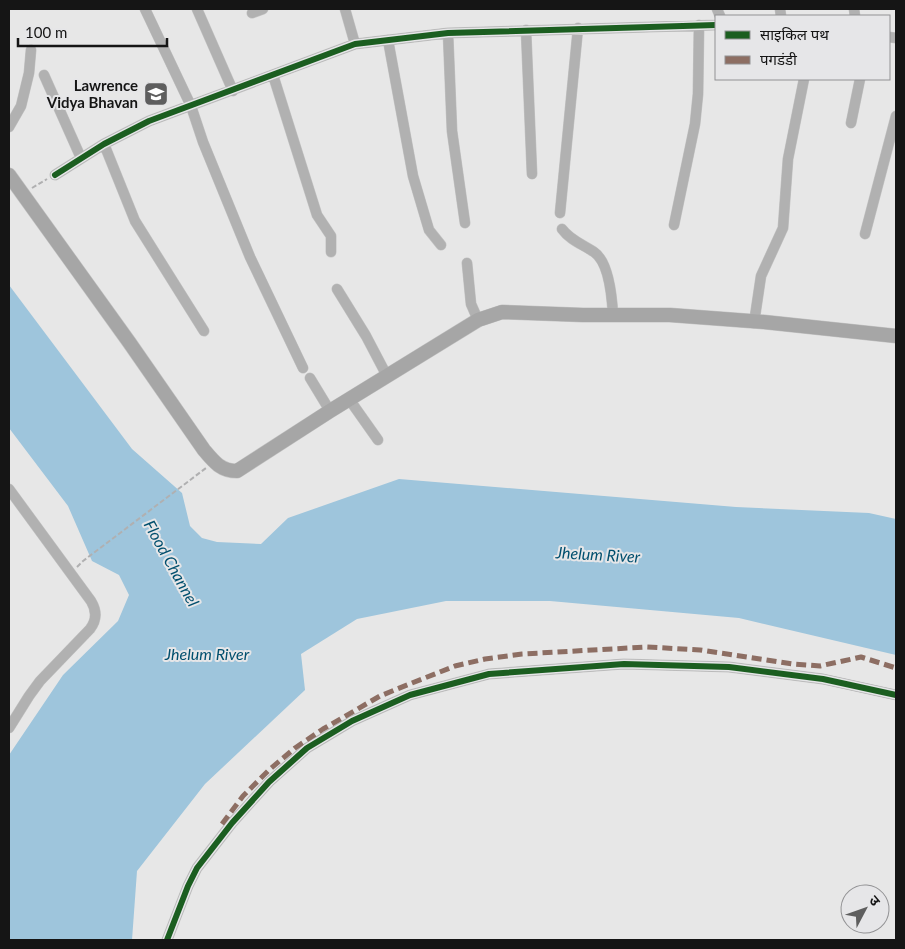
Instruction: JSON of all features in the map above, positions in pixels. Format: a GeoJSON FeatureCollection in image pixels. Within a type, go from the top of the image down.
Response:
{"type":"FeatureCollection","features":[{"type":"Feature","properties":{"kind":"main road"},"geometry":{"type":"LineString","coordinates":[[9,175],[204,450],[214,462],[226,471],[237,471],[349,399],[478,320],[502,312],[583,315],[670,315],[754,323],[764,322],[896,336]]}},
{"type":"Feature","properties":{"kind":"street"},"geometry":{"type":"LineString","coordinates":[[145,9],[191,106],[203,142],[250,257],[303,368]]}},
{"type":"Feature","properties":{"kind":"street"},"geometry":{"type":"LineString","coordinates":[[197,9],[233,91]]}},
{"type":"Feature","properties":{"kind":"street"},"geometry":{"type":"LineString","coordinates":[[252,13],[263,9]]}},
{"type":"Feature","properties":{"kind":"street"},"geometry":{"type":"LineString","coordinates":[[345,9],[355,44]]}},
{"type":"Feature","properties":{"kind":"street"},"geometry":{"type":"LineString","coordinates":[[55,175],[104,144],[149,121],[355,44],[448,33],[715,25]]}},
{"type":"Feature","properties":{"kind":"street"},"geometry":{"type":"LineString","coordinates":[[674,225],[695,124],[698,94],[699,26]]}},
{"type":"Feature","properties":{"kind":"street"},"geometry":{"type":"LineString","coordinates":[[560,213],[578,28]]}},
{"type":"Feature","properties":{"kind":"street"},"geometry":{"type":"LineString","coordinates":[[526,30],[532,174]]}},
{"type":"Feature","properties":{"kind":"street"},"geometry":{"type":"LineString","coordinates":[[448,33],[452,131],[465,223]]}},
{"type":"Feature","properties":{"kind":"street"},"geometry":{"type":"LineString","coordinates":[[388,40],[413,176],[429,230],[441,245]]}},
{"type":"Feature","properties":{"kind":"street"},"geometry":{"type":"LineString","coordinates":[[9,127],[21,106],[29,73],[31,50]]}},
{"type":"Feature","properties":{"kind":"street"},"geometry":{"type":"LineString","coordinates":[[44,75],[81,158]]}},
{"type":"Feature","properties":{"kind":"street"},"geometry":{"type":"LineString","coordinates":[[273,75],[317,215],[330,236],[331,252]]}},
{"type":"Feature","properties":{"kind":"street"},"geometry":{"type":"LineString","coordinates":[[754,323],[761,276],[783,228],[788,159],[804,80]]}},
{"type":"Feature","properties":{"kind":"street"},"geometry":{"type":"LineString","coordinates":[[851,123],[860,80]]}},
{"type":"Feature","properties":{"kind":"street"},"geometry":{"type":"LineString","coordinates":[[866,234],[896,116]]}},
{"type":"Feature","properties":{"kind":"street"},"geometry":{"type":"LineString","coordinates":[[104,144],[135,221],[204,331]]}},
{"type":"Feature","properties":{"kind":"street"},"geometry":{"type":"LineString","coordinates":[[562,229],[570,238],[593,251],[602,260],[612,295],[613,314]]}},
{"type":"Feature","properties":{"kind":"street"},"geometry":{"type":"LineString","coordinates":[[467,263],[471,304],[478,320]]}},
{"type":"Feature","properties":{"kind":"street"},"geometry":{"type":"LineString","coordinates":[[337,289],[366,336],[387,376]]}},
{"type":"Feature","properties":{"kind":"street"},"geometry":{"type":"LineString","coordinates":[[310,378],[330,411]]}},
{"type":"Feature","properties":{"kind":"street"},"geometry":{"type":"LineString","coordinates":[[349,399],[378,440]]}},
{"type":"Feature","properties":{"kind":"street"},"geometry":{"type":"LineString","coordinates":[[9,489],[92,601],[96,614],[90,629],[40,681],[28,696],[9,728]]}},
{"type":"Feature","properties":{"kind":"street"},"geometry":{"type":"LineString","coordinates":[[167,940],[197,868],[232,823],[269,782],[308,748],[352,721],[410,695],[489,674],[624,664],[729,667],[823,679],[896,695]]}},
{"type":"Feature","properties":{"kind":"path"},"geometry":{"type":"LineString","coordinates":[[23,193],[55,175]]}},
{"type":"Feature","properties":{"kind":"path"},"geometry":{"type":"LineString","coordinates":[[83,560],[200,472]]}},
{"type":"Feature","properties":{"kind":"water","name":"Jhelum River"},"geometry":{"type":"Polygon","coordinates":[[[9,285],[132,449],[182,493],[190,526],[202,538],[217,542],[261,544],[288,518],[399,479],[736,507],[869,513],[896,519],[896,655],[739,618],[550,601],[446,601],[357,619],[301,654],[305,690],[205,784],[137,871],[132,940],[9,940],[9,755],[63,675],[118,621],[129,595],[119,575],[92,561],[68,506],[9,428],[9,285]]]}},
{"type":"Feature","properties":{"kind":"marked path"},"geometry":{"type":"LineString","coordinates":[[222,824],[243,796],[269,770],[295,748],[323,729],[380,696],[455,666],[485,659],[522,654],[647,647],[700,650],[793,664],[820,666],[861,657],[896,668]]}},
{"type":"Feature","properties":{"kind":"cycle path"},"geometry":{"type":"LineString","coordinates":[[55,175],[104,144],[149,121],[355,44],[448,33],[715,25]]}},
{"type":"Feature","properties":{"kind":"cycle path"},"geometry":{"type":"LineString","coordinates":[[167,940],[197,868],[232,823],[269,782],[307,748],[352,721],[410,695],[489,674],[624,664],[729,667],[823,679],[896,695]]}},
{"type":"Feature","properties":{"kind":"place","name":"Lawrence Vidya Bhavan"},"geometry":{"type":"Point","coordinates":[156,94]}},
{"type":"Feature","properties":{"kind":"water label","name":"Flood Channel"},"geometry":{"type":"Point","coordinates":[172,563]}}]}
